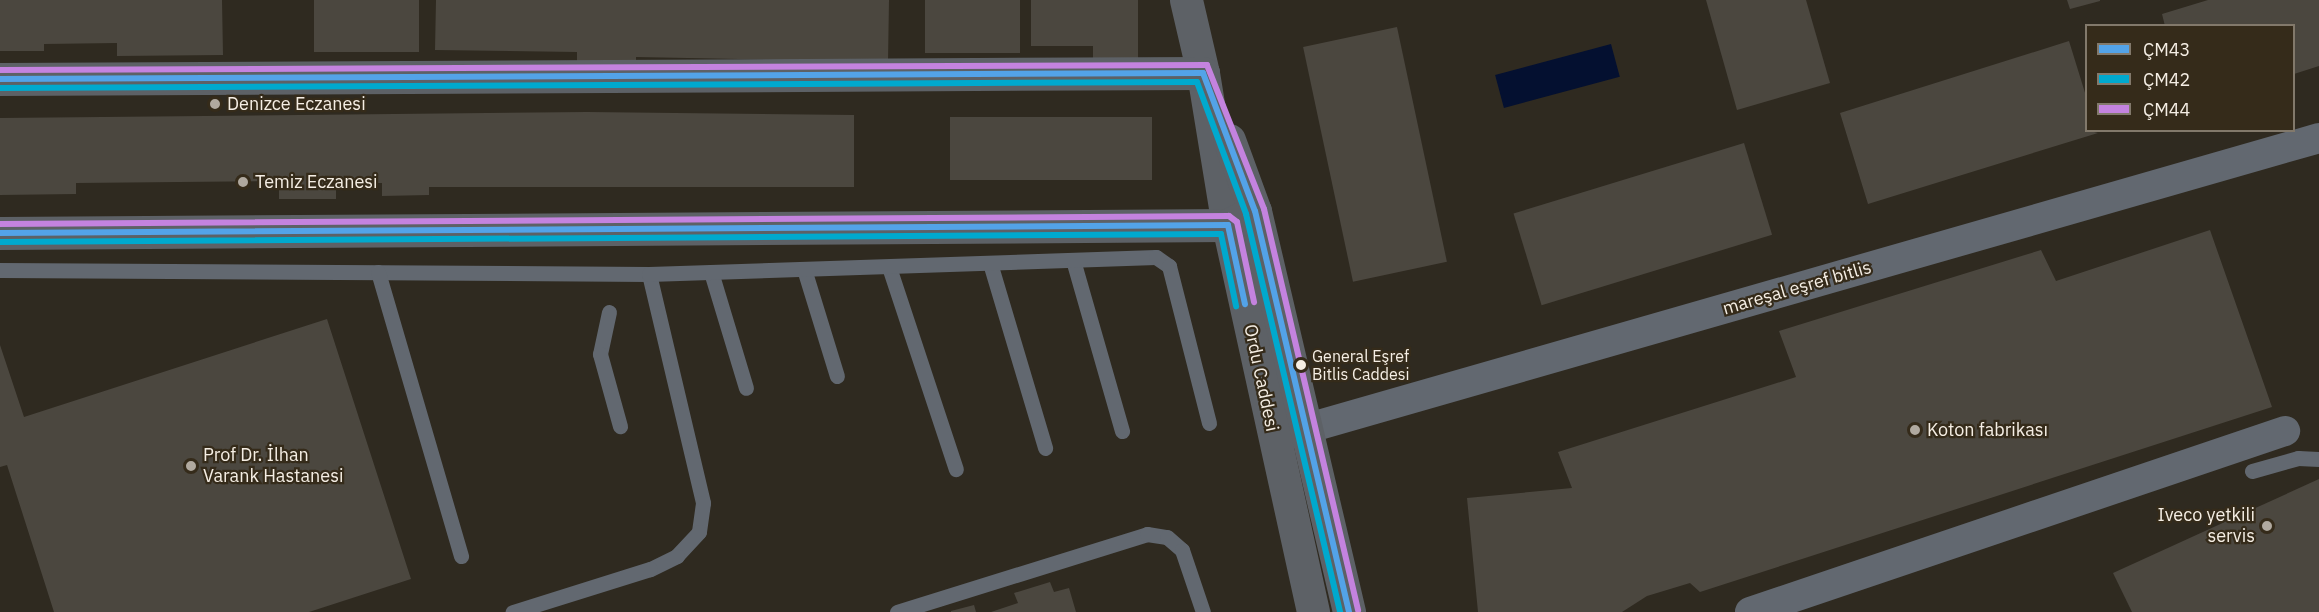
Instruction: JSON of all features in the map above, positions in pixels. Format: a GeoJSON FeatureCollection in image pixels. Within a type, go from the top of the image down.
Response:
{"type":"FeatureCollection","features":[{"type":"Feature","properties":{"kind":"main road","name":"Ordu Caddesi"},"geometry":{"type":"LineString","coordinates":[[1185,0],[1241,218],[1289,433],[1313,612]]}},
{"type":"Feature","properties":{"kind":"main road"},"geometry":{"type":"LineString","coordinates":[[0,79],[1203,73]]}},
{"type":"Feature","properties":{"kind":"main road"},"geometry":{"type":"LineString","coordinates":[[0,233],[1241,218]]}},
{"type":"Feature","properties":{"kind":"main road","name":"Ordu Caddesi"},"geometry":{"type":"LineString","coordinates":[[1289,433],[1349,612]]}},
{"type":"Feature","properties":{"kind":"street","name":"mareşal eşref bitlis"},"geometry":{"type":"LineString","coordinates":[[1289,433],[2319,138]]}},
{"type":"Feature","properties":{"kind":"street"},"geometry":{"type":"LineString","coordinates":[[1750,612],[2284,431]]}},
{"type":"Feature","properties":{"kind":"lane"},"geometry":{"type":"LineString","coordinates":[[0,270],[649,274],[1156,257],[1169,266],[1209,423]]}},
{"type":"Feature","properties":{"kind":"lane"},"geometry":{"type":"LineString","coordinates":[[1073,260],[1122,430]]}},
{"type":"Feature","properties":{"kind":"lane"},"geometry":{"type":"LineString","coordinates":[[990,263],[1045,448]]}},
{"type":"Feature","properties":{"kind":"lane"},"geometry":{"type":"LineString","coordinates":[[889,267],[956,469]]}},
{"type":"Feature","properties":{"kind":"lane"},"geometry":{"type":"LineString","coordinates":[[804,269],[837,376]]}},
{"type":"Feature","properties":{"kind":"lane"},"geometry":{"type":"LineString","coordinates":[[378,272],[461,556]]}},
{"type":"Feature","properties":{"kind":"lane"},"geometry":{"type":"LineString","coordinates":[[711,272],[746,388]]}},
{"type":"Feature","properties":{"kind":"lane"},"geometry":{"type":"LineString","coordinates":[[513,612],[650,569],[677,556],[699,532],[703,504],[649,274]]}},
{"type":"Feature","properties":{"kind":"lane"},"geometry":{"type":"LineString","coordinates":[[609,312],[600,354],[620,426]]}},
{"type":"Feature","properties":{"kind":"lane"},"geometry":{"type":"LineString","coordinates":[[2252,471],[2298,458],[2319,459]]}},
{"type":"Feature","properties":{"kind":"lane"},"geometry":{"type":"LineString","coordinates":[[897,612],[1137,537],[1157,534],[1182,550],[1203,612]]}},
{"type":"Feature","properties":{"kind":"water"},"geometry":{"type":"Polygon","coordinates":[[[1611,44],[1620,77],[1504,108],[1495,75],[1611,44]]]}},
{"type":"Feature","properties":{"kind":"building"},"geometry":{"type":"Polygon","coordinates":[[[0,0],[222,0],[223,55],[117,56],[117,43],[44,44],[44,51],[0,51],[0,0]]]}},
{"type":"Feature","properties":{"kind":"building"},"geometry":{"type":"Polygon","coordinates":[[[314,0],[419,0],[419,52],[314,52],[314,0]]]}},
{"type":"Feature","properties":{"kind":"building"},"geometry":{"type":"Polygon","coordinates":[[[436,0],[889,0],[888,62],[636,57],[636,61],[577,61],[577,52],[435,50],[436,0]]]}},
{"type":"Feature","properties":{"kind":"building"},"geometry":{"type":"Polygon","coordinates":[[[925,0],[1020,0],[1020,53],[925,53],[925,0]]]}},
{"type":"Feature","properties":{"kind":"building"},"geometry":{"type":"Polygon","coordinates":[[[1031,0],[1138,0],[1138,63],[1093,64],[1093,46],[1031,46],[1031,0]]]}},
{"type":"Feature","properties":{"kind":"building"},"geometry":{"type":"Polygon","coordinates":[[[1706,0],[1806,0],[1830,83],[1737,110],[1706,0]]]}},
{"type":"Feature","properties":{"kind":"building"},"geometry":{"type":"Polygon","coordinates":[[[2067,0],[2100,0],[2100,1],[2070,9],[2067,0]]]}},
{"type":"Feature","properties":{"kind":"building"},"geometry":{"type":"Polygon","coordinates":[[[2208,0],[2319,0],[2319,66],[2295,74],[2295,24],[2164,24],[2162,14],[2208,0]]]}},
{"type":"Feature","properties":{"kind":"building"},"geometry":{"type":"Polygon","coordinates":[[[1397,27],[1447,262],[1353,282],[1303,47],[1397,27]]]}},
{"type":"Feature","properties":{"kind":"building"},"geometry":{"type":"Polygon","coordinates":[[[2069,41],[2085,93],[2085,132],[2098,133],[1868,204],[1840,113],[2069,41]]]}},
{"type":"Feature","properties":{"kind":"building"},"geometry":{"type":"Polygon","coordinates":[[[587,112],[854,115],[854,187],[429,187],[429,195],[382,196],[382,183],[336,183],[336,199],[279,199],[279,181],[76,183],[76,194],[0,195],[0,118],[587,112]]]}},
{"type":"Feature","properties":{"kind":"building"},"geometry":{"type":"Polygon","coordinates":[[[950,117],[1152,117],[1152,180],[950,180],[950,117]]]}},
{"type":"Feature","properties":{"kind":"building"},"geometry":{"type":"Polygon","coordinates":[[[1744,143],[1772,235],[1542,305],[1514,213],[1744,143]]]}},
{"type":"Feature","properties":{"kind":"building","name":"Koton fabrikası"},"geometry":{"type":"Polygon","coordinates":[[[2210,230],[2272,407],[1700,592],[1690,583],[1647,596],[1622,612],[1478,612],[1467,498],[1572,488],[1558,452],[1796,377],[1779,331],[2041,250],[2056,281],[2210,230]]]}},
{"type":"Feature","properties":{"kind":"building","name":"Prof Dr. İlhan Varank Hastanesi"},"geometry":{"type":"Polygon","coordinates":[[[327,319],[411,579],[309,612],[54,612],[7,465],[0,467],[0,345],[24,417],[327,319]]]}},
{"type":"Feature","properties":{"kind":"building","name":"Iveco yetkili servis"},"geometry":{"type":"Polygon","coordinates":[[[2319,479],[2319,612],[2132,612],[2113,573],[2319,479]]]}},
{"type":"Feature","properties":{"kind":"building"},"geometry":{"type":"Polygon","coordinates":[[[1050,582],[1054,592],[1069,588],[1076,612],[991,612],[1018,603],[1014,593],[1050,582]]]}},
{"type":"Feature","properties":{"kind":"building"},"geometry":{"type":"Polygon","coordinates":[[[974,605],[976,612],[951,612],[951,611],[974,605]]]}},
{"type":"Feature","properties":{"kind":"transit line","name":"ÇM44"},"geometry":{"type":"LineString","coordinates":[[0,70],[1207,65],[1264,209],[1358,610]]}},
{"type":"Feature","properties":{"kind":"transit line","name":"ÇM43"},"geometry":{"type":"LineString","coordinates":[[0,79],[1203,73],[1255,211],[1349,612]]}},
{"type":"Feature","properties":{"kind":"transit line","name":"ÇM42"},"geometry":{"type":"LineString","coordinates":[[0,88],[1197,82],[1246,214],[1340,612]]}},
{"type":"Feature","properties":{"kind":"transit line","name":"ÇM44"},"geometry":{"type":"LineString","coordinates":[[0,224],[1229,216],[1237,222],[1254,302]]}},
{"type":"Feature","properties":{"kind":"transit line","name":"ÇM43"},"geometry":{"type":"LineString","coordinates":[[0,233],[1228,225],[1245,304]]}},
{"type":"Feature","properties":{"kind":"transit line","name":"ÇM42"},"geometry":{"type":"LineString","coordinates":[[0,242],[1221,234],[1236,306]]}},
{"type":"Feature","properties":{"kind":"place","name":"Denizce Eczanesi"},"geometry":{"type":"Point","coordinates":[215,104]}},
{"type":"Feature","properties":{"kind":"place","name":"Temiz Eczanesi"},"geometry":{"type":"Point","coordinates":[243,182]}},
{"type":"Feature","properties":{"kind":"place","name":"General Eşref Bitlis Caddesi"},"geometry":{"type":"Point","coordinates":[1301,365]}},
{"type":"Feature","properties":{"kind":"place","name":"Koton fabrikası"},"geometry":{"type":"Point","coordinates":[1915,430]}},
{"type":"Feature","properties":{"kind":"place","name":"Prof Dr. İlhan Varank Hastanesi"},"geometry":{"type":"Point","coordinates":[191,466]}},
{"type":"Feature","properties":{"kind":"place","name":"Iveco yetkili servis"},"geometry":{"type":"Point","coordinates":[2267,526]}}]}
